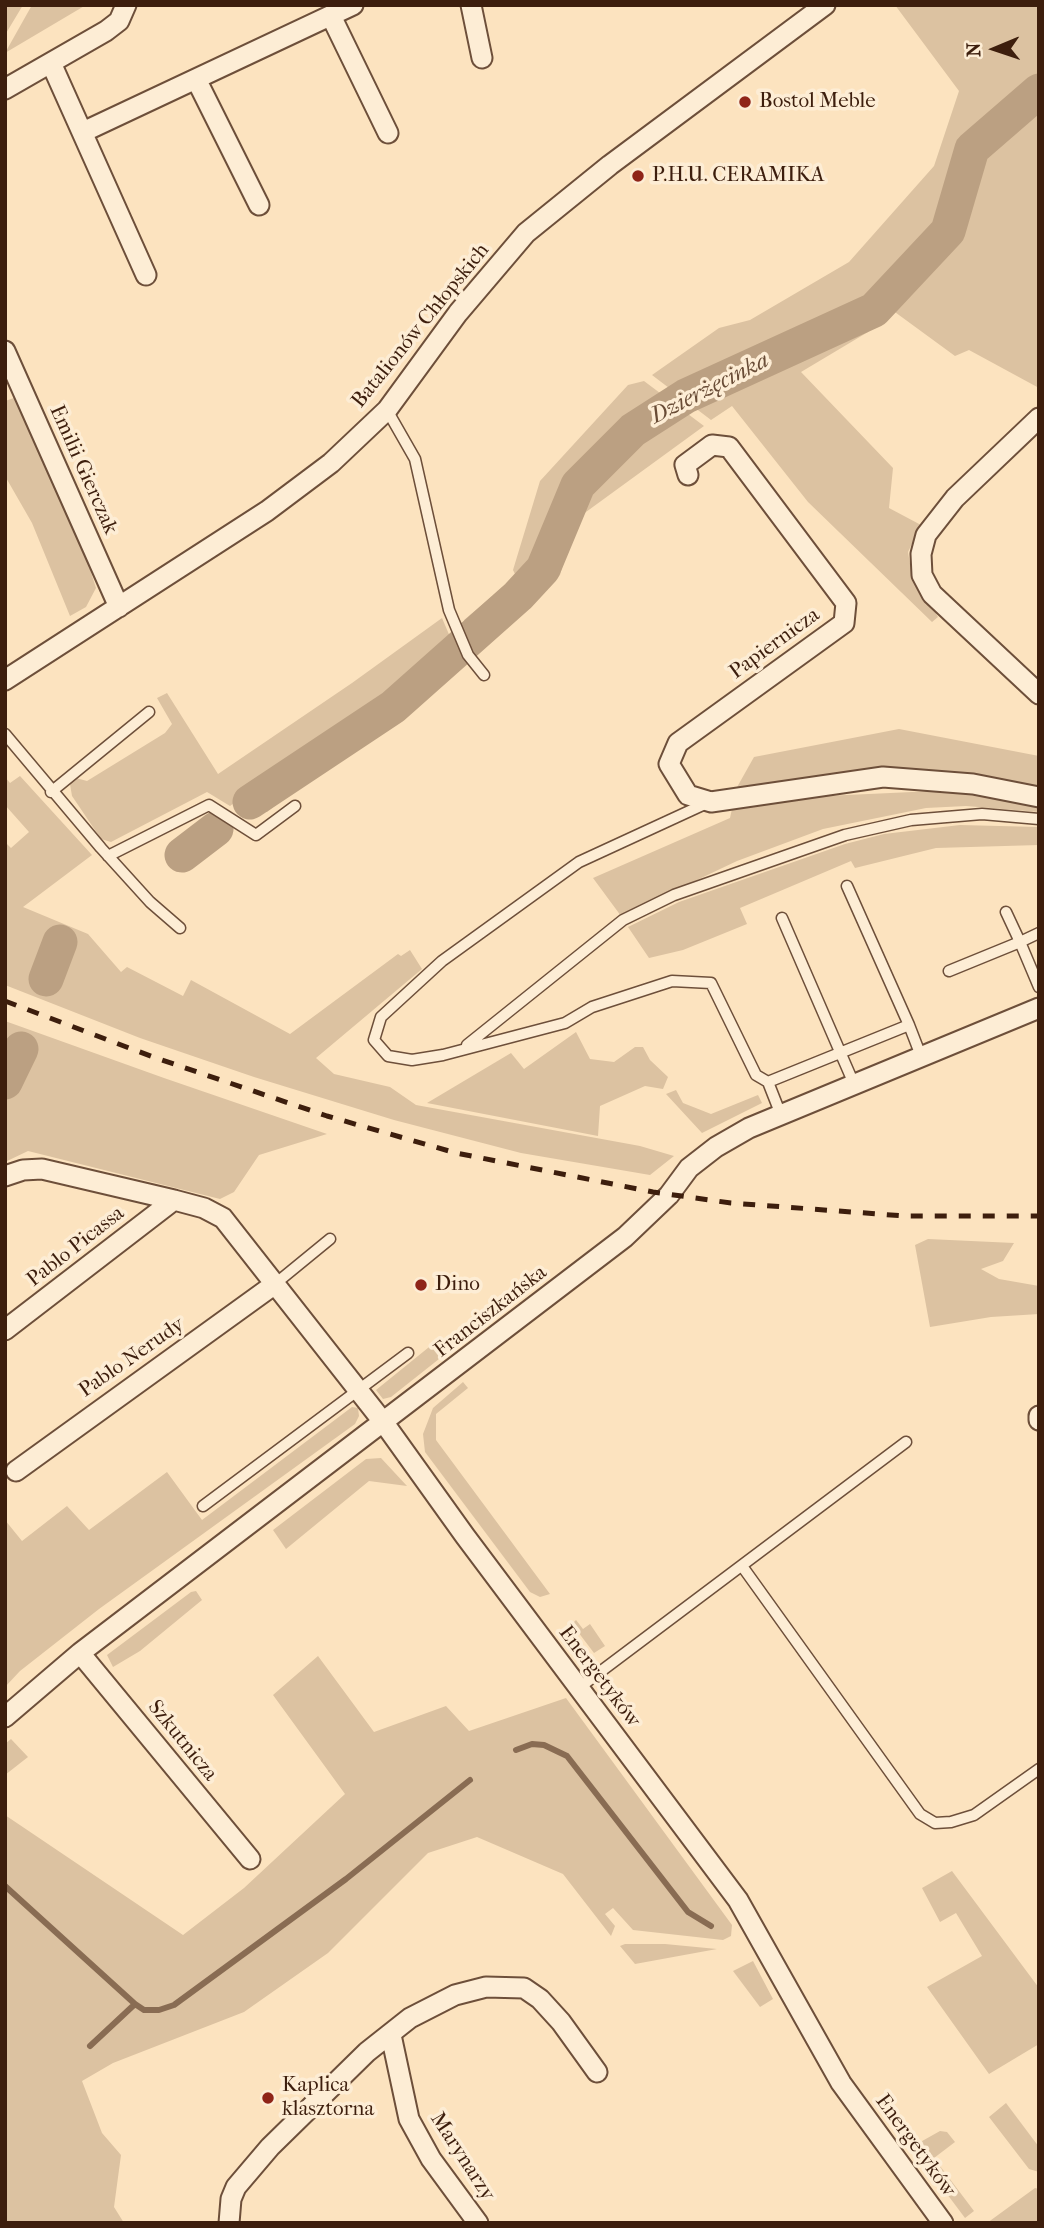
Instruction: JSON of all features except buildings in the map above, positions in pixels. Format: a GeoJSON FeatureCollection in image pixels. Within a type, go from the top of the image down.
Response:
{"type":"FeatureCollection","features":[{"type":"Feature","properties":{"kind":"street"},"geometry":{"type":"LineString","coordinates":[[5,89],[106,31],[119,21],[126,5]]}},
{"type":"Feature","properties":{"kind":"street"},"geometry":{"type":"LineString","coordinates":[[83,132],[353,5]]}},
{"type":"Feature","properties":{"kind":"street"},"geometry":{"type":"LineString","coordinates":[[471,5],[482,58]]}},
{"type":"Feature","properties":{"kind":"street","name":"Batalionów Chłopskich"},"geometry":{"type":"LineString","coordinates":[[5,680],[303,486],[387,410],[458,313],[526,233],[620,157],[825,5]]}},
{"type":"Feature","properties":{"kind":"street"},"geometry":{"type":"LineString","coordinates":[[331,16],[388,132]]}},
{"type":"Feature","properties":{"kind":"street"},"geometry":{"type":"LineString","coordinates":[[51,63],[146,275]]}},
{"type":"Feature","properties":{"kind":"street"},"geometry":{"type":"LineString","coordinates":[[196,79],[259,205]]}},
{"type":"Feature","properties":{"kind":"street","name":"Emilii Gierczak"},"geometry":{"type":"LineString","coordinates":[[5,351],[119,607]]}},
{"type":"Feature","properties":{"kind":"street"},"geometry":{"type":"LineString","coordinates":[[1039,418],[955,498],[926,535],[921,554],[922,575],[932,594],[1039,694]]}},
{"type":"Feature","properties":{"kind":"street","name":"Papiernicza"},"geometry":{"type":"LineString","coordinates":[[688,475],[685,465],[712,444],[729,447],[846,603],[844,623],[678,743],[669,764],[688,795],[711,802]]}},
{"type":"Feature","properties":{"kind":"street"},"geometry":{"type":"LineString","coordinates":[[711,802],[883,777],[973,784],[1039,797]]}},
{"type":"Feature","properties":{"kind":"street","name":"Franciszkańska"},"geometry":{"type":"LineString","coordinates":[[5,1717],[80,1653],[625,1237],[669,1195],[690,1168],[716,1147],[853,1084],[1039,1008]]}},
{"type":"Feature","properties":{"kind":"street","name":"Energetyków"},"geometry":{"type":"LineString","coordinates":[[5,1176],[23,1170],[43,1170],[174,1200],[223,1218],[384,1423],[465,1536],[738,1900],[841,2083],[943,2223]]}},
{"type":"Feature","properties":{"kind":"street","name":"Pablo Picassa"},"geometry":{"type":"LineString","coordinates":[[5,1329],[174,1200]]}},
{"type":"Feature","properties":{"kind":"street","name":"Pablo Nerudy"},"geometry":{"type":"LineString","coordinates":[[16,1471],[275,1284]]}},
{"type":"Feature","properties":{"kind":"street","name":"Szkutnicza"},"geometry":{"type":"LineString","coordinates":[[80,1653],[250,1859]]}},
{"type":"Feature","properties":{"kind":"street"},"geometry":{"type":"LineString","coordinates":[[229,2223],[231,2199],[246,2172],[338,2080],[410,2018],[455,1995],[486,1987],[524,1988],[540,1999],[561,2022],[597,2071]]}},
{"type":"Feature","properties":{"kind":"street","name":"Marynarzy"},"geometry":{"type":"LineString","coordinates":[[391,2035],[409,2119],[431,2159],[478,2223]]}},
{"type":"Feature","properties":{"kind":"lane"},"geometry":{"type":"LineString","coordinates":[[387,410],[415,459],[424,490],[437,568],[457,631],[468,655],[484,675]]}},
{"type":"Feature","properties":{"kind":"lane"},"geometry":{"type":"LineString","coordinates":[[51,792],[149,712]]}},
{"type":"Feature","properties":{"kind":"lane"},"geometry":{"type":"LineString","coordinates":[[5,734],[51,792],[108,856],[150,902],[180,928]]}},
{"type":"Feature","properties":{"kind":"lane"},"geometry":{"type":"LineString","coordinates":[[711,802],[579,862],[442,961],[382,1017],[375,1029],[374,1040],[388,1056],[412,1060],[565,1023],[592,1007],[672,981],[711,983],[756,1075],[768,1082],[781,1115]]}},
{"type":"Feature","properties":{"kind":"lane"},"geometry":{"type":"LineString","coordinates":[[108,856],[209,805],[256,835],[295,806]]}},
{"type":"Feature","properties":{"kind":"lane"},"geometry":{"type":"LineString","coordinates":[[464,1048],[623,920],[674,895],[845,835],[911,820],[982,814],[1039,819]]}},
{"type":"Feature","properties":{"kind":"lane"},"geometry":{"type":"LineString","coordinates":[[847,886],[921,1056]]}},
{"type":"Feature","properties":{"kind":"lane"},"geometry":{"type":"LineString","coordinates":[[1006,912],[1039,987]]}},
{"type":"Feature","properties":{"kind":"lane"},"geometry":{"type":"LineString","coordinates":[[782,918],[853,1084]]}},
{"type":"Feature","properties":{"kind":"lane"},"geometry":{"type":"LineString","coordinates":[[949,971],[1039,933]]}},
{"type":"Feature","properties":{"kind":"lane"},"geometry":{"type":"LineString","coordinates":[[768,1082],[909,1025]]}},
{"type":"Feature","properties":{"kind":"lane"},"geometry":{"type":"LineString","coordinates":[[275,1284],[330,1239]]}},
{"type":"Feature","properties":{"kind":"lane"},"geometry":{"type":"LineString","coordinates":[[203,1506],[408,1353]]}},
{"type":"Feature","properties":{"kind":"lane"},"geometry":{"type":"LineString","coordinates":[[580,1687],[906,1442]]}},
{"type":"Feature","properties":{"kind":"lane"},"geometry":{"type":"LineString","coordinates":[[742,1566],[920,1814],[935,1823],[951,1822],[974,1815],[1039,1769]]}},
{"type":"Feature","properties":{"kind":"shaded area"},"geometry":{"type":"Polygon","coordinates":[[[5,5],[23,5],[5,35],[5,5]]]}},
{"type":"Feature","properties":{"kind":"shaded area"},"geometry":{"type":"Polygon","coordinates":[[[32,5],[86,5],[5,53],[32,5]]]}},
{"type":"Feature","properties":{"kind":"shaded area"},"geometry":{"type":"Polygon","coordinates":[[[895,5],[1039,5],[1039,388],[969,350],[955,356],[888,307],[868,332],[801,372],[893,468],[889,508],[921,525],[908,552],[911,570],[938,617],[932,622],[808,502],[732,406],[711,420],[652,375],[719,328],[750,320],[849,262],[934,166],[959,91],[895,5]]]}},
{"type":"Feature","properties":{"kind":"shaded area"},"geometry":{"type":"Polygon","coordinates":[[[644,381],[704,426],[575,520],[560,575],[476,647],[464,620],[516,576],[513,570],[540,481],[628,385],[644,381]]]}},
{"type":"Feature","properties":{"kind":"shaded area"},"geometry":{"type":"Polygon","coordinates":[[[14,398],[85,554],[96,588],[86,607],[70,616],[32,523],[5,476],[5,401],[14,398]]]}},
{"type":"Feature","properties":{"kind":"shaded area"},"geometry":{"type":"Polygon","coordinates":[[[442,618],[460,660],[267,812],[248,811],[239,799],[230,806],[207,792],[111,842],[101,839],[72,796],[70,784],[76,778],[87,781],[165,733],[172,724],[157,698],[167,693],[218,774],[442,618]]]}},
{"type":"Feature","properties":{"kind":"shaded area"},"geometry":{"type":"Polygon","coordinates":[[[899,729],[1039,756],[1039,787],[984,775],[900,768],[736,789],[754,757],[899,729]]]}},
{"type":"Feature","properties":{"kind":"shaded area"},"geometry":{"type":"Polygon","coordinates":[[[20,776],[92,855],[23,907],[88,934],[121,972],[127,967],[183,996],[191,980],[290,1034],[398,954],[401,956],[410,950],[422,969],[316,1058],[334,1074],[390,1087],[416,1105],[640,1146],[674,1156],[650,1175],[521,1153],[394,1120],[254,1077],[140,1038],[5,985],[5,842],[11,848],[29,832],[5,805],[5,777],[10,783],[20,776]]]}},
{"type":"Feature","properties":{"kind":"shaded area"},"geometry":{"type":"Polygon","coordinates":[[[934,791],[981,796],[1039,808],[1039,812],[966,806],[926,808],[823,829],[737,861],[621,916],[593,878],[730,818],[732,809],[825,796],[934,791]]]}},
{"type":"Feature","properties":{"kind":"shaded area"},"geometry":{"type":"Polygon","coordinates":[[[960,825],[1039,827],[1039,845],[936,848],[855,868],[851,861],[740,908],[747,924],[683,950],[649,958],[628,927],[679,902],[845,844],[884,834],[960,825]]]}},
{"type":"Feature","properties":{"kind":"shaded area"},"geometry":{"type":"Polygon","coordinates":[[[5,1021],[327,1134],[259,1155],[234,1192],[220,1199],[28,1151],[5,1162],[5,1021]]]}},
{"type":"Feature","properties":{"kind":"shaded area"},"geometry":{"type":"Polygon","coordinates":[[[576,1032],[590,1059],[614,1062],[635,1047],[643,1047],[650,1060],[668,1077],[663,1089],[645,1086],[600,1106],[598,1136],[427,1103],[511,1053],[524,1069],[576,1032]]]}},
{"type":"Feature","properties":{"kind":"shaded area"},"geometry":{"type":"Polygon","coordinates":[[[676,1090],[683,1103],[711,1114],[758,1095],[762,1103],[702,1133],[666,1094],[676,1090]]]}},
{"type":"Feature","properties":{"kind":"shaded area"},"geometry":{"type":"Polygon","coordinates":[[[928,1239],[1014,1243],[1003,1261],[981,1269],[999,1279],[1039,1286],[1039,1314],[991,1317],[930,1327],[915,1245],[928,1239]]]}},
{"type":"Feature","properties":{"kind":"shaded area"},"geometry":{"type":"Polygon","coordinates":[[[505,1293],[511,1302],[391,1397],[383,1399],[376,1390],[439,1339],[442,1343],[505,1293]]]}},
{"type":"Feature","properties":{"kind":"shaded area"},"geometry":{"type":"Polygon","coordinates":[[[463,1382],[468,1388],[436,1414],[436,1440],[550,1594],[540,1597],[530,1592],[425,1452],[423,1434],[433,1408],[463,1382]]]}},
{"type":"Feature","properties":{"kind":"shaded area"},"geometry":{"type":"Polygon","coordinates":[[[352,1407],[358,1408],[359,1416],[355,1424],[99,1609],[20,1671],[5,1687],[5,1520],[22,1541],[67,1506],[89,1530],[167,1472],[202,1520],[352,1407]]]}},
{"type":"Feature","properties":{"kind":"shaded area"},"geometry":{"type":"Polygon","coordinates":[[[381,1458],[407,1486],[369,1481],[286,1549],[273,1530],[366,1459],[381,1458]]]}},
{"type":"Feature","properties":{"kind":"shaded area"},"geometry":{"type":"Polygon","coordinates":[[[196,1591],[202,1600],[140,1651],[113,1667],[107,1655],[191,1592],[196,1591]]]}},
{"type":"Feature","properties":{"kind":"shaded area"},"geometry":{"type":"Polygon","coordinates":[[[576,1620],[583,1629],[590,1624],[605,1646],[594,1653],[572,1624],[576,1620]]]}},
{"type":"Feature","properties":{"kind":"shaded area"},"geometry":{"type":"Polygon","coordinates":[[[318,1656],[374,1732],[446,1706],[469,1731],[566,1698],[732,1925],[731,1936],[723,1940],[633,1930],[613,1908],[605,1914],[615,1926],[611,1936],[563,1874],[477,1837],[428,1853],[328,1953],[244,2012],[113,2063],[82,2081],[102,2133],[121,2155],[114,2207],[124,2223],[5,2223],[5,1815],[183,1935],[244,1888],[345,1794],[273,1695],[318,1656]]]}},
{"type":"Feature","properties":{"kind":"shaded area"},"geometry":{"type":"Polygon","coordinates":[[[11,1739],[28,1757],[5,1775],[5,1744],[11,1739]]]}},
{"type":"Feature","properties":{"kind":"shaded area"},"geometry":{"type":"Polygon","coordinates":[[[952,1871],[1039,1988],[1039,2044],[989,2074],[927,1987],[982,1956],[956,1913],[940,1922],[922,1888],[952,1871]]]}},
{"type":"Feature","properties":{"kind":"shaded area"},"geometry":{"type":"Polygon","coordinates":[[[665,1944],[717,1949],[635,1964],[620,1946],[665,1944]]]}},
{"type":"Feature","properties":{"kind":"shaded area"},"geometry":{"type":"Polygon","coordinates":[[[753,1961],[773,1999],[760,2007],[733,1971],[753,1961]]]}},
{"type":"Feature","properties":{"kind":"shaded area"},"geometry":{"type":"Polygon","coordinates":[[[1006,2103],[1039,2147],[1039,2172],[1029,2169],[989,2117],[1006,2103]]]}},
{"type":"Feature","properties":{"kind":"shaded area"},"geometry":{"type":"Polygon","coordinates":[[[940,2131],[947,2132],[955,2142],[934,2158],[974,2211],[965,2218],[914,2150],[915,2145],[940,2131]]]}},
{"type":"Feature","properties":{"kind":"shaded area"},"geometry":{"type":"Polygon","coordinates":[[[1035,2188],[1039,2189],[1039,2223],[987,2223],[1035,2188]]]}},
{"type":"Feature","properties":{"kind":"waterway","name":"Dzierżęcinka"},"geometry":{"type":"LineString","coordinates":[[250,802],[393,707],[518,596],[543,569],[578,485],[633,430],[686,396],[874,310],[948,231],[972,149],[1039,91]]}},
{"type":"Feature","properties":{"kind":"waterway","name":"Dzierżęcinka"},"geometry":{"type":"LineString","coordinates":[[182,855],[216,829]]}},
{"type":"Feature","properties":{"kind":"waterway","name":"Dzierżęcinka"},"geometry":{"type":"LineString","coordinates":[[46,979],[60,942]]}},
{"type":"Feature","properties":{"kind":"waterway","name":"Dzierżęcinka"},"geometry":{"type":"LineString","coordinates":[[5,1082],[21,1049]]}},
{"type":"Feature","properties":{"kind":"waterway"},"geometry":{"type":"LineString","coordinates":[[516,1750],[532,1744],[544,1745],[567,1756],[688,1912],[711,1926]]}},
{"type":"Feature","properties":{"kind":"waterway"},"geometry":{"type":"LineString","coordinates":[[5,1886],[135,2004],[144,2010],[159,2010],[174,2005],[346,1879],[470,1780]]}},
{"type":"Feature","properties":{"kind":"waterway"},"geometry":{"type":"LineString","coordinates":[[90,2046],[135,2004]]}},
{"type":"Feature","properties":{"kind":"railway"},"geometry":{"type":"LineString","coordinates":[[5,1001],[153,1057],[327,1116],[456,1153],[653,1192],[731,1203],[905,1216],[1039,1216]]}},
{"type":"Feature","properties":{"kind":"place","name":"Bostol Meble"},"geometry":{"type":"Point","coordinates":[745,102]}},
{"type":"Feature","properties":{"kind":"place","name":"P.H.U. CERAMIKA"},"geometry":{"type":"Point","coordinates":[638,176]}},
{"type":"Feature","properties":{"kind":"place","name":"Dino"},"geometry":{"type":"Point","coordinates":[421,1285]}},
{"type":"Feature","properties":{"kind":"place","name":"Kaplica klasztorna"},"geometry":{"type":"Point","coordinates":[268,2098]}}]}
